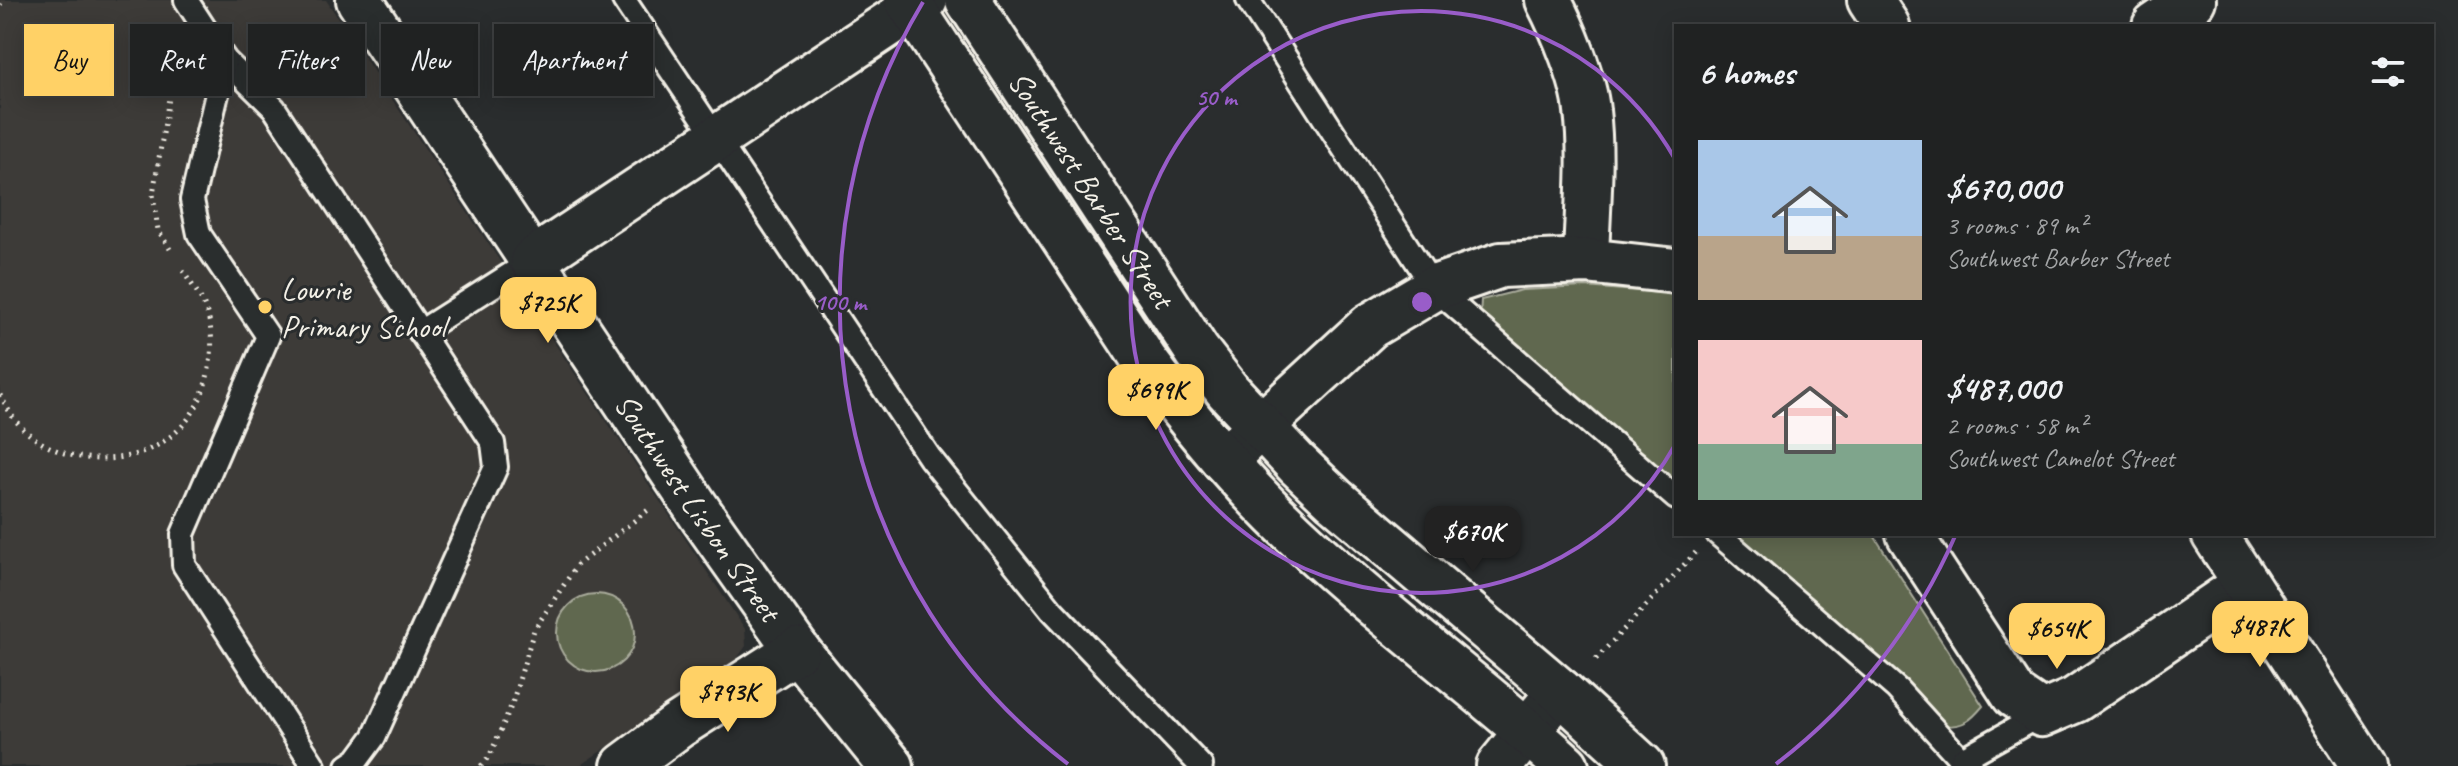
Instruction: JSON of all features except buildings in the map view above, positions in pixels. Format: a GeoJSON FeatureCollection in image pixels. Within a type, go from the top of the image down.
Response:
{"type":"FeatureCollection","features":[{"type":"Feature","properties":{"kind":"street","name":"Southwest Lisbon Street"},"geometry":{"type":"LineString","coordinates":[[359,0],[683,487],[797,650],[891,766]]}},
{"type":"Feature","properties":{"kind":"street","name":"Southwest Barber Street"},"geometry":{"type":"LineString","coordinates":[[968,0],[1197,351],[1228,391],[1334,499],[1560,691],[1642,766]]}},
{"type":"Feature","properties":{"kind":"street"},"geometry":{"type":"LineString","coordinates":[[1548,0],[1559,21],[1587,108],[1590,163],[1586,261]]}},
{"type":"Feature","properties":{"kind":"street"},"geometry":{"type":"LineString","coordinates":[[1870,0],[1886,24]]}},
{"type":"Feature","properties":{"kind":"street"},"geometry":{"type":"LineString","coordinates":[[2158,24],[2193,0]]}},
{"type":"Feature","properties":{"kind":"street"},"geometry":{"type":"LineString","coordinates":[[533,260],[915,3]]}},
{"type":"Feature","properties":{"kind":"street","name":"Southwest Barber Street"},"geometry":{"type":"LineString","coordinates":[[915,3],[1145,361],[1186,416],[1275,515],[1566,766]]}},
{"type":"Feature","properties":{"kind":"street"},"geometry":{"type":"LineString","coordinates":[[1224,460],[1370,326],[1434,288],[1501,265],[1586,261],[1674,271]]}},
{"type":"Feature","properties":{"kind":"street"},"geometry":{"type":"LineString","coordinates":[[1910,536],[2014,695],[2042,714],[2075,700],[2246,584]]}},
{"type":"Feature","properties":{"kind":"street"},"geometry":{"type":"LineString","coordinates":[[2215,536],[2364,766]]}},
{"type":"Feature","properties":{"kind":"street"},"geometry":{"type":"LineString","coordinates":[[624,766],[678,726],[797,650]]}},
{"type":"Feature","properties":{"kind":"street"},"geometry":{"type":"LineString","coordinates":[[1499,766],[1560,691]]}},
{"type":"Feature","properties":{"kind":"lane"},"geometry":{"type":"LineString","coordinates":[[186,0],[202,24]]}},
{"type":"Feature","properties":{"kind":"lane"},"geometry":{"type":"LineString","coordinates":[[624,0],[930,458],[1052,610],[1201,766]]}},
{"type":"Feature","properties":{"kind":"lane"},"geometry":{"type":"LineString","coordinates":[[1248,0],[1434,288],[1674,496]]}},
{"type":"Feature","properties":{"kind":"lane"},"geometry":{"type":"LineString","coordinates":[[232,67],[274,108],[493,443],[496,467],[374,737],[357,760],[348,766]]}},
{"type":"Feature","properties":{"kind":"lane"},"geometry":{"type":"LineString","coordinates":[[217,96],[192,200],[199,234],[268,336],[183,534],[184,565],[314,766]]}},
{"type":"Feature","properties":{"kind":"lane"},"geometry":{"type":"LineString","coordinates":[[420,332],[533,260]]}},
{"type":"Feature","properties":{"kind":"lane"},"geometry":{"type":"LineString","coordinates":[[1711,538],[1897,689],[1964,762],[2042,714]]}},
{"type":"Feature","properties":{"kind":"path"},"geometry":{"type":"LineString","coordinates":[[169,96],[153,194],[158,230],[171,252]]}},
{"type":"Feature","properties":{"kind":"path"},"geometry":{"type":"LineString","coordinates":[[0,395],[16,422],[46,446],[83,459],[122,459],[158,445],[188,419],[207,385],[213,347],[206,308],[178,263]]}},
{"type":"Feature","properties":{"kind":"path"},"geometry":{"type":"LineString","coordinates":[[481,766],[490,755],[512,704],[534,630],[577,565],[683,487]]}},
{"type":"Feature","properties":{"kind":"path"},"geometry":{"type":"LineString","coordinates":[[1596,659],[1711,538]]}},
{"type":"Feature","properties":{"kind":"shaded area","name":"Lowrie Primary School"},"geometry":{"type":"Polygon","coordinates":[[[0,0],[326,0],[342,24],[248,24],[248,96],[365,96],[365,59],[381,83],[381,96],[390,96],[745,629],[746,646],[735,661],[579,766],[0,766],[0,0]]]}},
{"type":"Feature","properties":{"kind":"green space"},"geometry":{"type":"Polygon","coordinates":[[[1585,287],[1674,294],[1674,482],[1480,319],[1481,300],[1522,290],[1585,287]]]}},
{"type":"Feature","properties":{"kind":"green space"},"geometry":{"type":"Polygon","coordinates":[[[1736,536],[1874,536],[1983,706],[1967,721],[1945,726],[1736,536]]]}},
{"type":"Feature","properties":{"kind":"green space"},"geometry":{"type":"Polygon","coordinates":[[[596,594],[611,597],[623,606],[632,618],[635,633],[632,648],[623,660],[611,669],[596,672],[581,669],[569,660],[560,648],[557,633],[560,618],[569,606],[581,597],[596,594]]]}},
{"type":"Feature","properties":{"kind":"place","name":"Lowrie Primary School"},"geometry":{"type":"Point","coordinates":[265,307]}}]}
